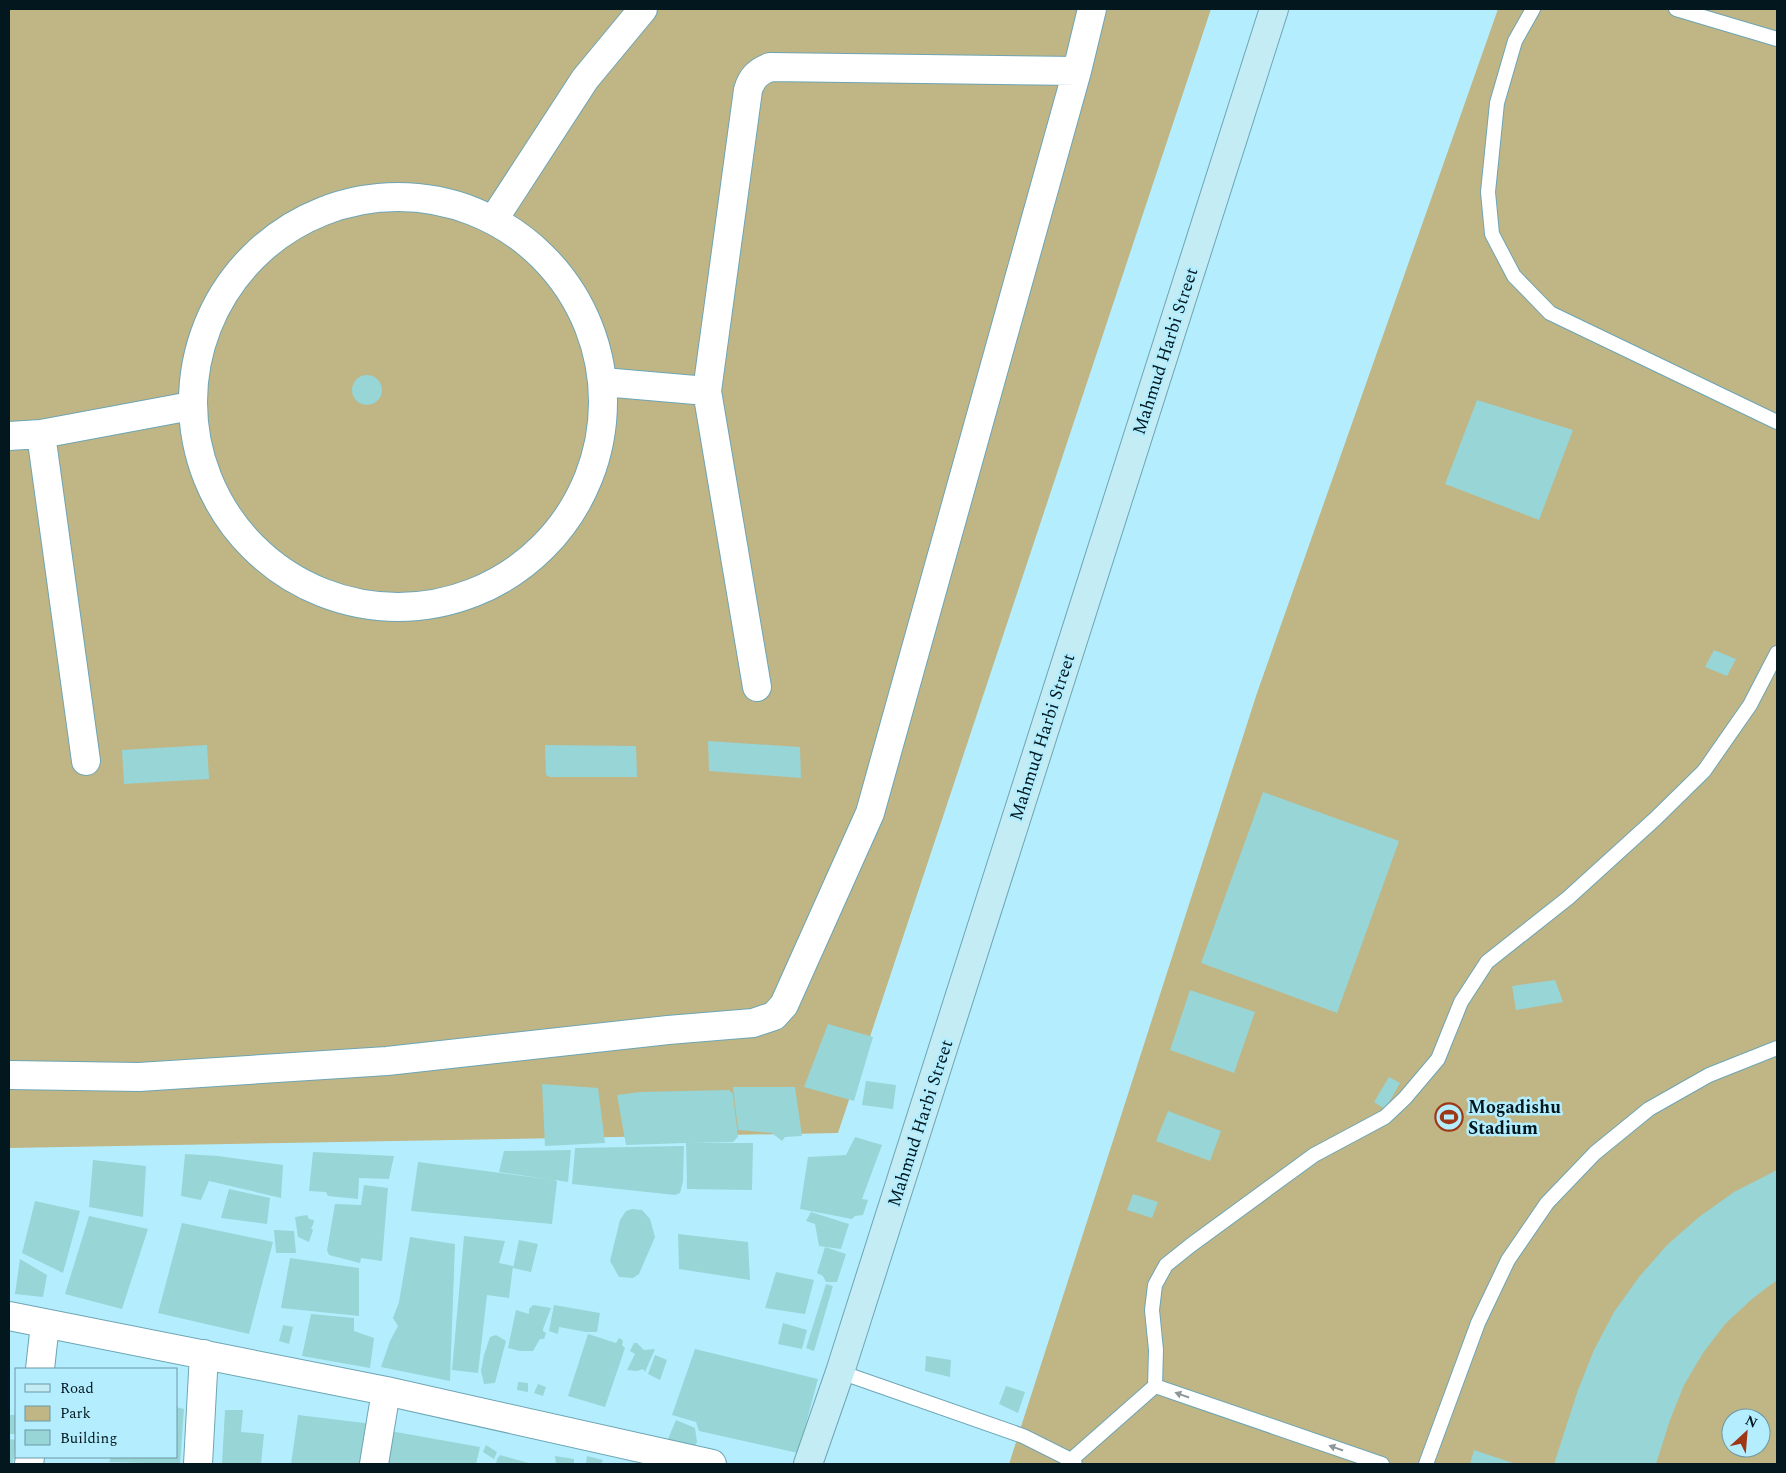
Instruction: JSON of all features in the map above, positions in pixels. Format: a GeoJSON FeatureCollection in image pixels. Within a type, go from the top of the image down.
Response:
{"type":"FeatureCollection","features":[{"type":"Feature","properties":{"kind":"street"},"geometry":{"type":"LineString","coordinates":[[494,219],[585,79],[643,9]]}},
{"type":"Feature","properties":{"kind":"street"},"geometry":{"type":"LineString","coordinates":[[9,1075],[139,1077],[387,1061],[668,1030],[753,1023],[774,1016],[784,1005],[870,813],[1077,71],[1092,9]]}},
{"type":"Feature","properties":{"kind":"street","name":"Mahmud Harbi Street"},"geometry":{"type":"LineString","coordinates":[[808,1464],[840,1372],[1274,9]]}},
{"type":"Feature","properties":{"kind":"street"},"geometry":{"type":"LineString","coordinates":[[757,687],[707,391],[748,90],[751,80],[758,72],[770,67],[1077,71]]}},
{"type":"Feature","properties":{"kind":"street"},"geometry":{"type":"LineString","coordinates":[[426,198],[494,219],[548,260],[586,316],[604,382],[602,437],[586,489],[555,536],[514,572],[482,588],[465,596],[411,607],[356,603],[347,600],[304,584],[258,552],[222,510],[200,460],[191,406],[201,335],[236,273],[288,225],[355,199],[426,198]]}},
{"type":"Feature","properties":{"kind":"street"},"geometry":{"type":"LineString","coordinates":[[604,382],[707,391]]}},
{"type":"Feature","properties":{"kind":"street"},"geometry":{"type":"LineString","coordinates":[[9,436],[41,434],[191,406]]}},
{"type":"Feature","properties":{"kind":"street"},"geometry":{"type":"LineString","coordinates":[[41,434],[86,761]]}},
{"type":"Feature","properties":{"kind":"street"},"geometry":{"type":"LineString","coordinates":[[9,1316],[386,1391],[712,1464]]}},
{"type":"Feature","properties":{"kind":"street"},"geometry":{"type":"LineString","coordinates":[[40,1368],[45,1324]]}},
{"type":"Feature","properties":{"kind":"street"},"geometry":{"type":"LineString","coordinates":[[198,1464],[204,1354]]}},
{"type":"Feature","properties":{"kind":"street"},"geometry":{"type":"LineString","coordinates":[[374,1464],[386,1391]]}},
{"type":"Feature","properties":{"kind":"lane"},"geometry":{"type":"LineString","coordinates":[[1533,9],[1515,41],[1497,103],[1488,192],[1492,234],[1514,276],[1550,313],[1777,422]]}},
{"type":"Feature","properties":{"kind":"lane"},"geometry":{"type":"LineString","coordinates":[[1676,9],[1777,39]]}},
{"type":"Feature","properties":{"kind":"lane"},"geometry":{"type":"LineString","coordinates":[[840,1372],[1023,1436],[1073,1462],[1155,1386],[1156,1350],[1152,1310],[1155,1285],[1166,1265],[1314,1155],[1385,1117],[1405,1098],[1438,1059],[1461,1002],[1487,962],[1568,898],[1655,819],[1704,771],[1750,705],[1777,653]]}},
{"type":"Feature","properties":{"kind":"lane"},"geometry":{"type":"LineString","coordinates":[[1426,1464],[1478,1323],[1508,1260],[1547,1203],[1595,1153],[1649,1109],[1710,1075],[1777,1048]]}},
{"type":"Feature","properties":{"kind":"lane"},"geometry":{"type":"LineString","coordinates":[[1155,1386],[1382,1464]]}},
{"type":"Feature","properties":{"kind":"green space"},"geometry":{"type":"Polygon","coordinates":[[[9,9],[1211,9],[838,1133],[9,1148],[9,9]]]}},
{"type":"Feature","properties":{"kind":"green space"},"geometry":{"type":"Polygon","coordinates":[[[1498,9],[1777,9],[1777,1464],[1009,1464],[1257,693],[1498,9]]]}},
{"type":"Feature","properties":{"kind":"building"},"geometry":{"type":"Polygon","coordinates":[[[367,375],[377,380],[382,390],[377,400],[367,405],[357,400],[352,390],[357,380],[367,375]]]}},
{"type":"Feature","properties":{"kind":"building"},"geometry":{"type":"Polygon","coordinates":[[[1477,400],[1573,430],[1539,520],[1445,484],[1477,400]]]}},
{"type":"Feature","properties":{"kind":"building"},"geometry":{"type":"Polygon","coordinates":[[[1714,650],[1736,659],[1727,676],[1705,667],[1714,650]]]}},
{"type":"Feature","properties":{"kind":"building"},"geometry":{"type":"Polygon","coordinates":[[[708,741],[800,747],[801,778],[709,771],[708,741]]]}},
{"type":"Feature","properties":{"kind":"building"},"geometry":{"type":"Polygon","coordinates":[[[207,745],[209,779],[124,784],[122,750],[207,745]]]}},
{"type":"Feature","properties":{"kind":"building"},"geometry":{"type":"Polygon","coordinates":[[[545,745],[636,746],[637,777],[550,777],[546,775],[545,745]]]}},
{"type":"Feature","properties":{"kind":"building"},"geometry":{"type":"Polygon","coordinates":[[[1263,792],[1399,841],[1337,1013],[1201,963],[1263,792]]]}},
{"type":"Feature","properties":{"kind":"building"},"geometry":{"type":"Polygon","coordinates":[[[1555,980],[1563,1002],[1516,1010],[1512,986],[1555,980]]]}},
{"type":"Feature","properties":{"kind":"building"},"geometry":{"type":"Polygon","coordinates":[[[1190,990],[1255,1012],[1234,1073],[1170,1050],[1190,990]]]}},
{"type":"Feature","properties":{"kind":"building"},"geometry":{"type":"Polygon","coordinates":[[[828,1024],[873,1037],[854,1101],[804,1087],[828,1024]]]}},
{"type":"Feature","properties":{"kind":"building"},"geometry":{"type":"Polygon","coordinates":[[[1389,1077],[1400,1083],[1385,1109],[1374,1102],[1389,1077]]]}},
{"type":"Feature","properties":{"kind":"building"},"geometry":{"type":"Polygon","coordinates":[[[866,1081],[896,1085],[893,1109],[862,1105],[866,1081]]]}},
{"type":"Feature","properties":{"kind":"building"},"geometry":{"type":"Polygon","coordinates":[[[542,1084],[598,1088],[605,1143],[545,1146],[542,1084]]]}},
{"type":"Feature","properties":{"kind":"building"},"geometry":{"type":"Polygon","coordinates":[[[733,1087],[795,1087],[802,1136],[785,1137],[782,1141],[772,1133],[738,1130],[733,1087]]]}},
{"type":"Feature","properties":{"kind":"building"},"geometry":{"type":"Polygon","coordinates":[[[729,1090],[733,1094],[738,1137],[733,1142],[690,1143],[753,1143],[752,1190],[687,1189],[686,1143],[626,1145],[617,1095],[640,1092],[729,1090]]]}},
{"type":"Feature","properties":{"kind":"building"},"geometry":{"type":"Polygon","coordinates":[[[1168,1111],[1221,1131],[1210,1161],[1156,1141],[1168,1111]]]}},
{"type":"Feature","properties":{"kind":"building"},"geometry":{"type":"Polygon","coordinates":[[[855,1137],[882,1145],[862,1199],[868,1200],[863,1215],[855,1216],[852,1219],[800,1209],[808,1157],[846,1155],[855,1137]]]}},
{"type":"Feature","properties":{"kind":"building"},"geometry":{"type":"Polygon","coordinates":[[[684,1146],[683,1181],[680,1193],[675,1195],[572,1184],[575,1148],[684,1146]]]}},
{"type":"Feature","properties":{"kind":"building"},"geometry":{"type":"Polygon","coordinates":[[[571,1150],[568,1182],[555,1180],[557,1182],[552,1224],[411,1211],[418,1162],[553,1180],[499,1172],[504,1151],[571,1150]]]}},
{"type":"Feature","properties":{"kind":"building"},"geometry":{"type":"Polygon","coordinates":[[[313,1152],[394,1156],[389,1179],[359,1178],[358,1199],[328,1196],[326,1192],[309,1191],[313,1152]]]}},
{"type":"Feature","properties":{"kind":"building"},"geometry":{"type":"Polygon","coordinates":[[[185,1154],[218,1156],[283,1165],[281,1198],[209,1181],[201,1200],[181,1196],[185,1154]]]}},
{"type":"Feature","properties":{"kind":"building"},"geometry":{"type":"Polygon","coordinates":[[[93,1160],[146,1166],[143,1217],[89,1207],[93,1160]]]}},
{"type":"Feature","properties":{"kind":"building"},"geometry":{"type":"Polygon","coordinates":[[[1777,1170],[1777,1280],[1752,1299],[1725,1324],[1703,1353],[1684,1385],[1670,1420],[1656,1464],[1554,1464],[1578,1390],[1594,1350],[1614,1312],[1639,1277],[1667,1245],[1699,1217],[1734,1192],[1777,1170]]]}},
{"type":"Feature","properties":{"kind":"building"},"geometry":{"type":"Polygon","coordinates":[[[364,1185],[388,1188],[382,1261],[361,1258],[360,1263],[329,1255],[327,1250],[335,1204],[361,1205],[364,1185]]]}},
{"type":"Feature","properties":{"kind":"building"},"geometry":{"type":"Polygon","coordinates":[[[229,1189],[270,1198],[267,1224],[221,1218],[229,1189]]]}},
{"type":"Feature","properties":{"kind":"building"},"geometry":{"type":"Polygon","coordinates":[[[1133,1194],[1158,1202],[1152,1218],[1127,1210],[1133,1194]]]}},
{"type":"Feature","properties":{"kind":"building"},"geometry":{"type":"Polygon","coordinates":[[[35,1201],[80,1211],[63,1273],[22,1253],[35,1201]]]}},
{"type":"Feature","properties":{"kind":"building"},"geometry":{"type":"Polygon","coordinates":[[[632,1209],[642,1210],[650,1219],[655,1237],[639,1274],[633,1278],[619,1277],[610,1261],[620,1220],[626,1211],[632,1209]]]}},
{"type":"Feature","properties":{"kind":"building"},"geometry":{"type":"Polygon","coordinates":[[[811,1212],[849,1224],[841,1249],[819,1246],[815,1224],[806,1221],[811,1212]]]}},
{"type":"Feature","properties":{"kind":"building"},"geometry":{"type":"Polygon","coordinates":[[[307,1215],[309,1219],[314,1220],[309,1242],[298,1237],[295,1217],[307,1215]]]}},
{"type":"Feature","properties":{"kind":"building"},"geometry":{"type":"Polygon","coordinates":[[[89,1216],[148,1229],[122,1309],[65,1294],[89,1216]]]}},
{"type":"Feature","properties":{"kind":"building"},"geometry":{"type":"Polygon","coordinates":[[[182,1223],[273,1242],[249,1334],[158,1313],[182,1223]]]}},
{"type":"Feature","properties":{"kind":"building"},"geometry":{"type":"Polygon","coordinates":[[[274,1230],[294,1231],[296,1253],[276,1253],[274,1230]]]}},
{"type":"Feature","properties":{"kind":"building"},"geometry":{"type":"Polygon","coordinates":[[[678,1234],[748,1242],[750,1280],[679,1269],[678,1234]]]}},
{"type":"Feature","properties":{"kind":"building"},"geometry":{"type":"Polygon","coordinates":[[[464,1236],[505,1241],[499,1263],[513,1266],[509,1298],[487,1295],[478,1373],[452,1370],[464,1236]]]}},
{"type":"Feature","properties":{"kind":"building"},"geometry":{"type":"Polygon","coordinates":[[[410,1237],[455,1244],[450,1381],[381,1367],[390,1341],[398,1326],[393,1318],[399,1302],[410,1237]]]}},
{"type":"Feature","properties":{"kind":"building"},"geometry":{"type":"Polygon","coordinates":[[[519,1240],[538,1244],[531,1272],[513,1268],[519,1240]]]}},
{"type":"Feature","properties":{"kind":"building"},"geometry":{"type":"Polygon","coordinates":[[[825,1247],[846,1254],[837,1282],[826,1282],[823,1276],[817,1273],[825,1247]]]}},
{"type":"Feature","properties":{"kind":"building"},"geometry":{"type":"Polygon","coordinates":[[[290,1258],[359,1268],[359,1316],[281,1308],[290,1258]]]}},
{"type":"Feature","properties":{"kind":"building"},"geometry":{"type":"Polygon","coordinates":[[[20,1259],[47,1275],[43,1297],[15,1294],[20,1259]]]}},
{"type":"Feature","properties":{"kind":"building"},"geometry":{"type":"Polygon","coordinates":[[[776,1272],[814,1280],[805,1314],[765,1308],[776,1272]]]}},
{"type":"Feature","properties":{"kind":"building"},"geometry":{"type":"Polygon","coordinates":[[[826,1284],[833,1286],[814,1351],[806,1348],[826,1284]]]}},
{"type":"Feature","properties":{"kind":"building"},"geometry":{"type":"Polygon","coordinates":[[[533,1305],[551,1308],[543,1329],[546,1333],[544,1339],[540,1339],[533,1351],[520,1351],[508,1348],[516,1310],[529,1314],[529,1309],[533,1305]]]}},
{"type":"Feature","properties":{"kind":"building"},"geometry":{"type":"Polygon","coordinates":[[[554,1305],[600,1313],[597,1332],[559,1327],[558,1334],[549,1331],[554,1305]]]}},
{"type":"Feature","properties":{"kind":"building"},"geometry":{"type":"Polygon","coordinates":[[[311,1314],[354,1318],[354,1331],[374,1338],[370,1368],[302,1356],[311,1314]]]}},
{"type":"Feature","properties":{"kind":"building"},"geometry":{"type":"Polygon","coordinates":[[[783,1323],[807,1330],[802,1349],[778,1344],[783,1323]]]}},
{"type":"Feature","properties":{"kind":"building"},"geometry":{"type":"Polygon","coordinates":[[[283,1325],[293,1327],[289,1344],[279,1341],[283,1325]]]}},
{"type":"Feature","properties":{"kind":"building"},"geometry":{"type":"Polygon","coordinates":[[[588,1334],[616,1343],[619,1338],[623,1341],[622,1345],[625,1348],[605,1407],[568,1396],[588,1334]]]}},
{"type":"Feature","properties":{"kind":"building"},"geometry":{"type":"Polygon","coordinates":[[[496,1335],[506,1341],[495,1383],[484,1384],[481,1371],[484,1355],[490,1337],[496,1335]]]}},
{"type":"Feature","properties":{"kind":"building"},"geometry":{"type":"Polygon","coordinates":[[[634,1343],[637,1343],[644,1350],[655,1349],[645,1372],[643,1369],[637,1371],[627,1370],[635,1354],[630,1351],[634,1343]]]}},
{"type":"Feature","properties":{"kind":"building"},"geometry":{"type":"Polygon","coordinates":[[[695,1349],[818,1379],[798,1453],[699,1431],[696,1422],[672,1415],[695,1349]]]}},
{"type":"Feature","properties":{"kind":"building"},"geometry":{"type":"Polygon","coordinates":[[[655,1355],[667,1360],[660,1380],[648,1374],[655,1355]]]}},
{"type":"Feature","properties":{"kind":"building"},"geometry":{"type":"Polygon","coordinates":[[[926,1356],[951,1360],[950,1377],[925,1371],[926,1356]]]}},
{"type":"Feature","properties":{"kind":"building"},"geometry":{"type":"Polygon","coordinates":[[[518,1382],[528,1383],[528,1392],[517,1390],[518,1382]]]}},
{"type":"Feature","properties":{"kind":"building"},"geometry":{"type":"Polygon","coordinates":[[[538,1384],[546,1387],[543,1396],[534,1393],[538,1384]]]}},
{"type":"Feature","properties":{"kind":"building"},"geometry":{"type":"Polygon","coordinates":[[[1006,1386],[1025,1392],[1018,1413],[999,1404],[1006,1386]]]}},
{"type":"Feature","properties":{"kind":"building"},"geometry":{"type":"Polygon","coordinates":[[[178,1408],[184,1409],[180,1464],[109,1462],[111,1458],[178,1458],[178,1408]]]}},
{"type":"Feature","properties":{"kind":"building"},"geometry":{"type":"Polygon","coordinates":[[[225,1410],[243,1410],[241,1432],[264,1434],[261,1464],[222,1464],[225,1410]]]}},
{"type":"Feature","properties":{"kind":"building"},"geometry":{"type":"Polygon","coordinates":[[[9,1415],[15,1415],[15,1434],[9,1434],[9,1415]]]}},
{"type":"Feature","properties":{"kind":"building"},"geometry":{"type":"Polygon","coordinates":[[[298,1415],[373,1424],[366,1464],[291,1464],[298,1415]]]}},
{"type":"Feature","properties":{"kind":"building"},"geometry":{"type":"Polygon","coordinates":[[[676,1420],[695,1428],[697,1442],[693,1450],[668,1439],[676,1420]]]}},
{"type":"Feature","properties":{"kind":"building"},"geometry":{"type":"Polygon","coordinates":[[[390,1431],[480,1447],[476,1464],[384,1464],[390,1431]]]}},
{"type":"Feature","properties":{"kind":"building"},"geometry":{"type":"Polygon","coordinates":[[[9,1439],[15,1440],[15,1448],[13,1464],[9,1464],[9,1439]]]}},
{"type":"Feature","properties":{"kind":"building"},"geometry":{"type":"Polygon","coordinates":[[[486,1445],[497,1452],[494,1459],[483,1452],[486,1445]]]}},
{"type":"Feature","properties":{"kind":"building"},"geometry":{"type":"Polygon","coordinates":[[[1474,1450],[1516,1464],[1470,1464],[1474,1450]]]}},
{"type":"Feature","properties":{"kind":"building"},"geometry":{"type":"Polygon","coordinates":[[[500,1455],[532,1464],[496,1464],[500,1455]]]}},
{"type":"Feature","properties":{"kind":"building"},"geometry":{"type":"Polygon","coordinates":[[[555,1456],[574,1459],[574,1464],[556,1464],[555,1456]]]}},
{"type":"Feature","properties":{"kind":"building"},"geometry":{"type":"Polygon","coordinates":[[[587,1456],[603,1460],[601,1464],[586,1464],[587,1456]]]}},
{"type":"Feature","properties":{"kind":"place","name":"Mogadishu Stadium"},"geometry":{"type":"Point","coordinates":[1449,1117]}}]}
